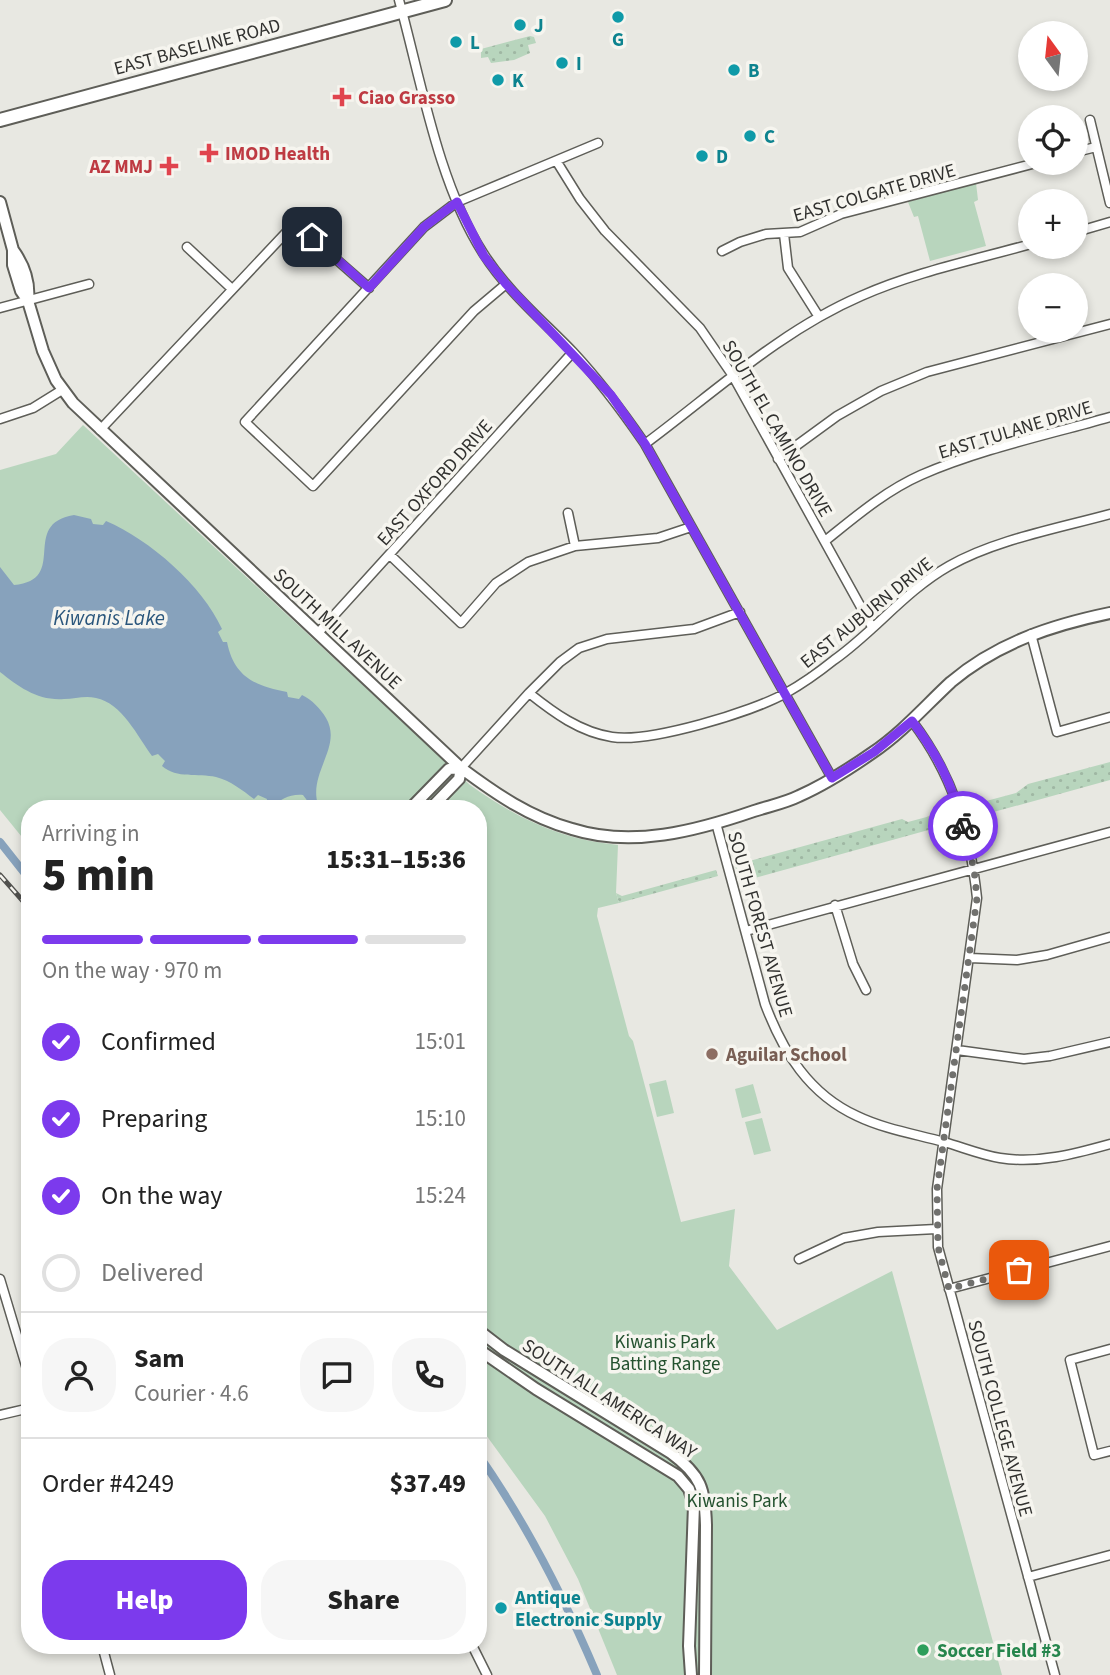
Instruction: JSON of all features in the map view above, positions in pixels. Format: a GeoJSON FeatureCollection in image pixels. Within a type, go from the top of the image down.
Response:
{"type":"FeatureCollection","features":[{"type":"Feature","properties":{"kind":"main road","name":"EAST BASELINE ROAD"},"geometry":{"type":"LineString","coordinates":[[0,120],[401,6],[445,0]]}},
{"type":"Feature","properties":{"kind":"street"},"geometry":{"type":"LineString","coordinates":[[401,6],[443,165],[457,202],[484,256],[506,284],[611,395],[645,444],[832,778]]}},
{"type":"Feature","properties":{"kind":"street"},"geometry":{"type":"LineString","coordinates":[[1090,120],[1110,203]]}},
{"type":"Feature","properties":{"kind":"street"},"geometry":{"type":"LineString","coordinates":[[506,284],[474,311],[313,486],[245,422],[424,227],[457,202],[598,143]]}},
{"type":"Feature","properties":{"kind":"street"},"geometry":{"type":"LineString","coordinates":[[1088,149],[1096,147]]}},
{"type":"Feature","properties":{"kind":"street","name":"SOUTH EL CAMINO DRIVE"},"geometry":{"type":"LineString","coordinates":[[557,162],[580,199],[605,231],[701,328],[733,376],[872,627]]}},
{"type":"Feature","properties":{"kind":"street","name":"EAST COLGATE DRIVE"},"geometry":{"type":"LineString","coordinates":[[722,251],[766,234],[800,232],[841,214],[1018,168]]}},
{"type":"Feature","properties":{"kind":"street","name":"SOUTH MILL AVENUE"},"geometry":{"type":"LineString","coordinates":[[0,202],[21,290],[28,301],[43,351],[62,390],[100,430],[461,768],[519,808],[574,830],[605,836],[668,834],[716,823],[799,797],[874,752],[912,721],[952,682],[986,656],[1031,634],[1110,613]]}},
{"type":"Feature","properties":{"kind":"street"},"geometry":{"type":"LineString","coordinates":[[100,430],[295,223],[369,288]]}},
{"type":"Feature","properties":{"kind":"street"},"geometry":{"type":"LineString","coordinates":[[1088,229],[1110,223]]}},
{"type":"Feature","properties":{"kind":"street"},"geometry":{"type":"LineString","coordinates":[[784,234],[788,268],[819,317]]}},
{"type":"Feature","properties":{"kind":"street"},"geometry":{"type":"LineString","coordinates":[[187,247],[232,289]]}},
{"type":"Feature","properties":{"kind":"street"},"geometry":{"type":"LineString","coordinates":[[645,444],[780,340],[819,317],[862,296],[908,279],[1018,248]]}},
{"type":"Feature","properties":{"kind":"street"},"geometry":{"type":"LineString","coordinates":[[0,308],[89,284]]}},
{"type":"Feature","properties":{"kind":"street"},"geometry":{"type":"LineString","coordinates":[[778,459],[837,416],[881,391],[927,372],[1110,324]]}},
{"type":"Feature","properties":{"kind":"street","name":"EAST OXFORD DRIVE"},"geometry":{"type":"LineString","coordinates":[[318,633],[573,352]]}},
{"type":"Feature","properties":{"kind":"street"},"geometry":{"type":"LineString","coordinates":[[0,419],[33,408],[62,390]]}},
{"type":"Feature","properties":{"kind":"street","name":"EAST TULANE DRIVE"},"geometry":{"type":"LineString","coordinates":[[825,541],[872,503],[919,476],[973,456],[1110,417]]}},
{"type":"Feature","properties":{"kind":"street"},"geometry":{"type":"LineString","coordinates":[[568,513],[575,546]]}},
{"type":"Feature","properties":{"kind":"street","name":"EAST AUBURN DRIVE"},"geometry":{"type":"LineString","coordinates":[[529,693],[555,714],[583,729],[613,737],[651,736],[689,727],[784,694],[836,659],[921,583],[977,551],[1110,514]]}},
{"type":"Feature","properties":{"kind":"street"},"geometry":{"type":"LineString","coordinates":[[390,555],[461,623],[496,583],[528,562],[575,546],[657,538],[691,527]]}},
{"type":"Feature","properties":{"kind":"street"},"geometry":{"type":"LineString","coordinates":[[439,800],[459,779],[461,768],[529,693],[560,662],[579,648],[607,639],[694,629],[740,612]]}},
{"type":"Feature","properties":{"kind":"street"},"geometry":{"type":"LineString","coordinates":[[1031,634],[1057,732],[1110,717]]}},
{"type":"Feature","properties":{"kind":"street","name":"SOUTH COLLEGE AVENUE"},"geometry":{"type":"LineString","coordinates":[[912,721],[933,749],[950,783],[974,869],[977,898],[937,1189],[938,1247],[1055,1675]]}},
{"type":"Feature","properties":{"kind":"street"},"geometry":{"type":"LineString","coordinates":[[419,800],[449,769],[461,768]]}},
{"type":"Feature","properties":{"kind":"street"},"geometry":{"type":"LineString","coordinates":[[434,785],[444,795]]}},
{"type":"Feature","properties":{"kind":"street","name":"SOUTH FOREST AVENUE"},"geometry":{"type":"LineString","coordinates":[[716,823],[765,1004],[775,1030],[795,1066],[823,1094],[856,1116],[1000,1158],[1039,1160],[1067,1156],[1110,1144]]}},
{"type":"Feature","properties":{"kind":"street"},"geometry":{"type":"LineString","coordinates":[[746,931],[1110,832]]}},
{"type":"Feature","properties":{"kind":"street"},"geometry":{"type":"LineString","coordinates":[[835,905],[853,964],[866,990]]}},
{"type":"Feature","properties":{"kind":"street"},"geometry":{"type":"LineString","coordinates":[[970,958],[1017,960],[1047,955],[1110,937]]}},
{"type":"Feature","properties":{"kind":"street"},"geometry":{"type":"LineString","coordinates":[[957,1050],[1024,1059],[1110,1042]]}},
{"type":"Feature","properties":{"kind":"street"},"geometry":{"type":"LineString","coordinates":[[799,1259],[844,1238],[878,1232],[936,1229]]}},
{"type":"Feature","properties":{"kind":"street"},"geometry":{"type":"LineString","coordinates":[[949,1289],[1110,1246]]}},
{"type":"Feature","properties":{"kind":"street"},"geometry":{"type":"LineString","coordinates":[[0,1279],[21,1349]]}},
{"type":"Feature","properties":{"kind":"street","name":"SOUTH ALL AMERICA WAY"},"geometry":{"type":"LineString","coordinates":[[487,1337],[671,1453],[700,1481],[705,1502],[705,1675]]}},
{"type":"Feature","properties":{"kind":"street"},"geometry":{"type":"LineString","coordinates":[[1110,1349],[1070,1360],[1094,1455],[1110,1451]]}},
{"type":"Feature","properties":{"kind":"street","name":"SOUTH ALL AMERICA WAY"},"geometry":{"type":"LineString","coordinates":[[487,1355],[551,1398],[668,1469],[689,1489],[694,1505],[689,1646],[691,1675]]}},
{"type":"Feature","properties":{"kind":"street"},"geometry":{"type":"LineString","coordinates":[[551,1398],[560,1385]]}},
{"type":"Feature","properties":{"kind":"street"},"geometry":{"type":"LineString","coordinates":[[0,1415],[21,1410]]}},
{"type":"Feature","properties":{"kind":"street"},"geometry":{"type":"LineString","coordinates":[[692,1547],[706,1548]]}},
{"type":"Feature","properties":{"kind":"street"},"geometry":{"type":"LineString","coordinates":[[1028,1577],[1110,1555]]}},
{"type":"Feature","properties":{"kind":"street"},"geometry":{"type":"LineString","coordinates":[[104,1654],[110,1675]]}},
{"type":"Feature","properties":{"kind":"street"},"geometry":{"type":"LineString","coordinates":[[476,1654],[487,1675]]}},
{"type":"Feature","properties":{"kind":"green space"},"geometry":{"type":"Polygon","coordinates":[[[534,37],[536,43],[528,45],[530,53],[514,60],[491,63],[488,57],[481,58],[481,49],[534,37]]]}},
{"type":"Feature","properties":{"kind":"green space"},"geometry":{"type":"Polygon","coordinates":[[[976,183],[978,200],[974,202],[986,246],[930,261],[918,216],[914,217],[908,202],[976,183]]]}},
{"type":"Feature","properties":{"kind":"green space","name":"Kiwanis Park"},"geometry":{"type":"Polygon","coordinates":[[[83,425],[470,785],[505,808],[558,833],[618,845],[616,893],[619,903],[598,908],[597,916],[681,1222],[735,1209],[729,1266],[777,1330],[892,1271],[1002,1675],[617,1675],[578,1579],[545,1516],[487,1436],[487,800],[21,800],[21,836],[0,810],[0,470],[56,454],[83,425]]]}},
{"type":"Feature","properties":{"kind":"green space"},"geometry":{"type":"Polygon","coordinates":[[[1110,762],[1110,780],[740,882],[735,865],[902,819],[908,822],[1016,793],[1028,784],[1110,762]]]}},
{"type":"Feature","properties":{"kind":"green space"},"geometry":{"type":"Polygon","coordinates":[[[716,870],[718,876],[619,903],[616,893],[622,896],[716,870]]]}},
{"type":"Feature","properties":{"kind":"green space"},"geometry":{"type":"Polygon","coordinates":[[[666,1080],[674,1113],[657,1117],[649,1084],[666,1080]]]}},
{"type":"Feature","properties":{"kind":"green space"},"geometry":{"type":"Polygon","coordinates":[[[753,1084],[761,1113],[742,1118],[735,1089],[753,1084]]]}},
{"type":"Feature","properties":{"kind":"green space"},"geometry":{"type":"Polygon","coordinates":[[[762,1118],[771,1151],[754,1155],[745,1122],[762,1118]]]}},
{"type":"Feature","properties":{"kind":"water","name":"Kiwanis Lake"},"geometry":{"type":"Polygon","coordinates":[[[74,515],[91,519],[93,524],[103,525],[106,521],[157,552],[202,596],[222,629],[218,632],[223,642],[227,642],[230,654],[241,672],[265,687],[287,692],[288,697],[299,699],[302,695],[318,708],[326,718],[331,739],[317,782],[317,800],[307,800],[303,795],[294,795],[282,800],[267,800],[258,795],[254,799],[221,779],[174,773],[162,766],[165,761],[158,754],[152,756],[114,706],[88,697],[46,698],[22,688],[0,672],[0,567],[14,585],[30,581],[39,573],[49,529],[58,520],[74,515]]]}},
{"type":"Feature","properties":{"kind":"waterway"},"geometry":{"type":"LineString","coordinates":[[0,842],[21,869]]}},
{"type":"Feature","properties":{"kind":"waterway"},"geometry":{"type":"LineString","coordinates":[[487,1468],[544,1562],[597,1675]]}},
{"type":"Feature","properties":{"kind":"railway"},"geometry":{"type":"LineString","coordinates":[[0,875],[21,899]]}},
{"type":"Feature","properties":{"kind":"way so far"},"geometry":{"type":"LineString","coordinates":[[963,826],[974,869],[977,898],[937,1189],[938,1247],[949,1289],[1019,1270]]}},
{"type":"Feature","properties":{"kind":"place","name":"G"},"geometry":{"type":"Point","coordinates":[618,17]}},
{"type":"Feature","properties":{"kind":"place","name":"J"},"geometry":{"type":"Point","coordinates":[520,25]}},
{"type":"Feature","properties":{"kind":"place","name":"L"},"geometry":{"type":"Point","coordinates":[456,42]}},
{"type":"Feature","properties":{"kind":"place","name":"I"},"geometry":{"type":"Point","coordinates":[562,63]}},
{"type":"Feature","properties":{"kind":"place","name":"B"},"geometry":{"type":"Point","coordinates":[734,70]}},
{"type":"Feature","properties":{"kind":"place","name":"K"},"geometry":{"type":"Point","coordinates":[498,80]}},
{"type":"Feature","properties":{"kind":"place","name":"Ciao Grasso"},"geometry":{"type":"Point","coordinates":[342,97]}},
{"type":"Feature","properties":{"kind":"place","name":"C"},"geometry":{"type":"Point","coordinates":[750,136]}},
{"type":"Feature","properties":{"kind":"place","name":"IMOD Health"},"geometry":{"type":"Point","coordinates":[209,153]}},
{"type":"Feature","properties":{"kind":"place","name":"D"},"geometry":{"type":"Point","coordinates":[702,156]}},
{"type":"Feature","properties":{"kind":"place","name":"AZ MMJ"},"geometry":{"type":"Point","coordinates":[169,166]}},
{"type":"Feature","properties":{"kind":"place","name":"Aguilar School"},"geometry":{"type":"Point","coordinates":[712,1054]}},
{"type":"Feature","properties":{"kind":"place","name":"Antique Electronic Supply"},"geometry":{"type":"Point","coordinates":[501,1608]}},
{"type":"Feature","properties":{"kind":"place","name":"Soccer Field #3"},"geometry":{"type":"Point","coordinates":[923,1650]}},
{"type":"Feature","properties":{"kind":"route"},"geometry":{"type":"LineString","coordinates":[[312,237],[369,288],[424,227],[457,202],[484,256],[506,284],[611,395],[645,444],[832,778],[874,752],[912,721],[933,749],[950,783],[963,826]]}},
{"type":"Feature","properties":{"kind":"park label","name":"Kiwanis Park Batting Range"},"geometry":{"type":"Point","coordinates":[665,1352]}}]}
